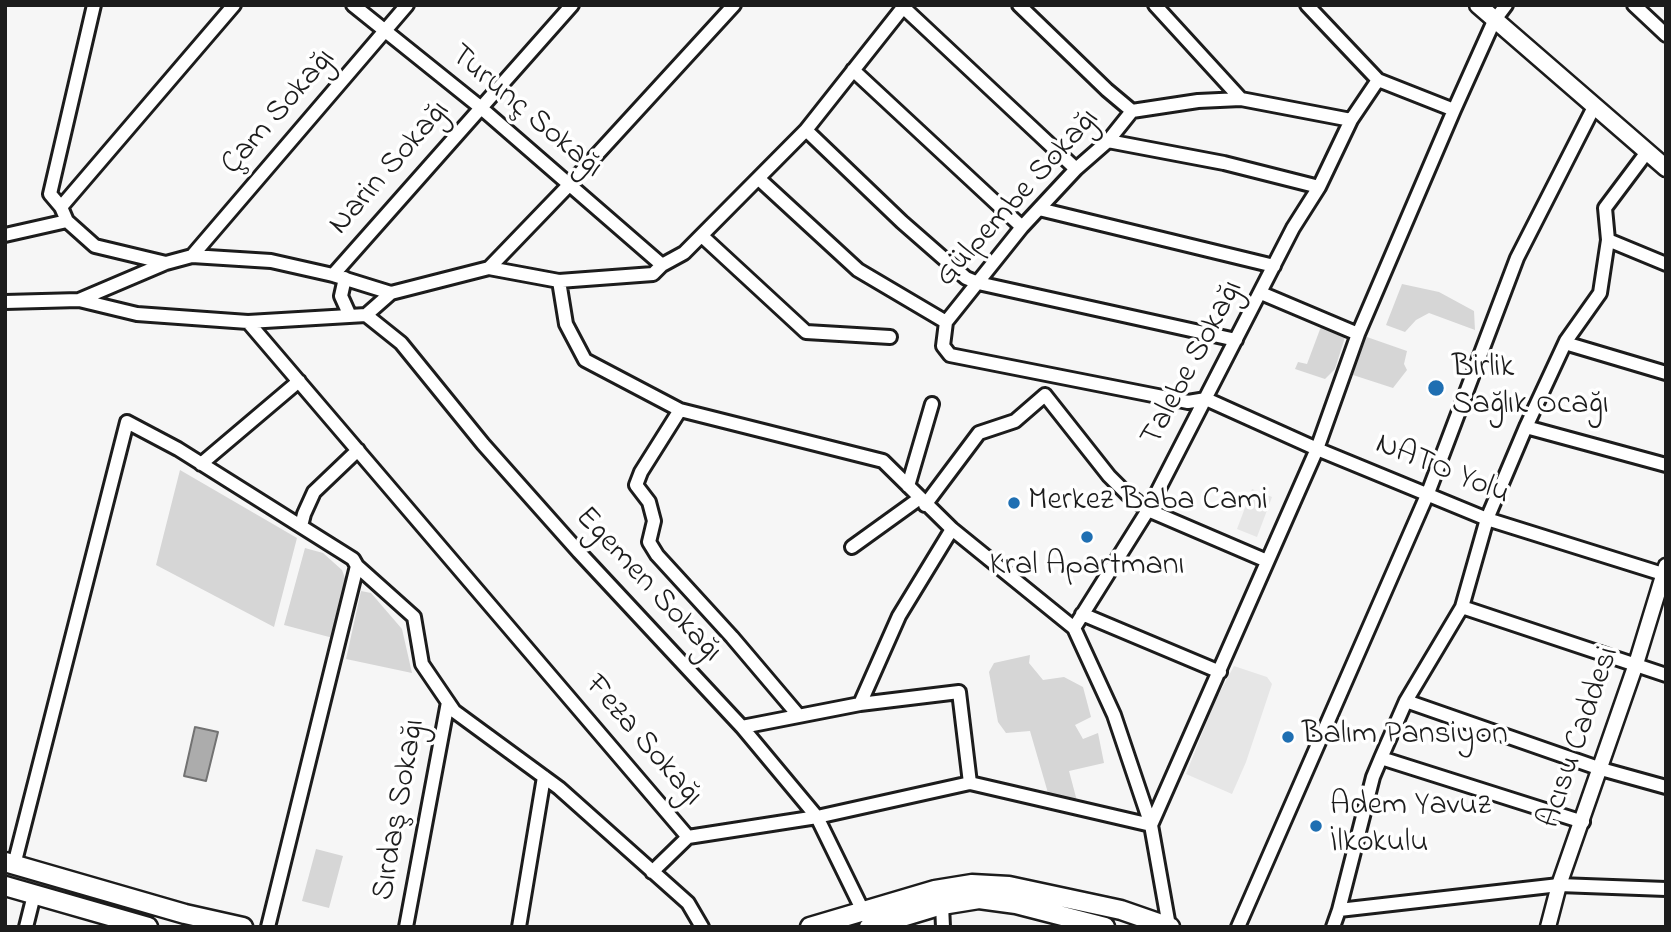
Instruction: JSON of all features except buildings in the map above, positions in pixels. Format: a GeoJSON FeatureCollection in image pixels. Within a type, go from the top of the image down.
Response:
{"type":"FeatureCollection","features":[{"type":"Feature","properties":{"kind":"main road"},"geometry":{"type":"LineString","coordinates":[[1478,5],[1493,21],[1666,168]]}},
{"type":"Feature","properties":{"kind":"main road"},"geometry":{"type":"LineString","coordinates":[[9,864],[185,914],[243,927]]}},
{"type":"Feature","properties":{"kind":"main road"},"geometry":{"type":"LineString","coordinates":[[866,919],[935,890],[972,884],[1009,886],[1121,910],[1169,927]]}},
{"type":"Feature","properties":{"kind":"main road"},"geometry":{"type":"LineString","coordinates":[[5,886],[148,927]]}},
{"type":"Feature","properties":{"kind":"main road"},"geometry":{"type":"LineString","coordinates":[[810,927],[979,899],[1016,904],[1070,922],[1105,927]]}},
{"type":"Feature","properties":{"kind":"street"},"geometry":{"type":"LineString","coordinates":[[61,207],[234,5]]}},
{"type":"Feature","properties":{"kind":"street","name":"Turunç Sokağı"},"geometry":{"type":"LineString","coordinates":[[353,5],[480,107],[662,265]]}},
{"type":"Feature","properties":{"kind":"street","name":"Çam Sokağı"},"geometry":{"type":"LineString","coordinates":[[192,256],[407,5]]}},
{"type":"Feature","properties":{"kind":"street","name":"Narin Sokağı"},"geometry":{"type":"LineString","coordinates":[[339,276],[480,107],[572,5]]}},
{"type":"Feature","properties":{"kind":"street"},"geometry":{"type":"LineString","coordinates":[[489,268],[734,5]]}},
{"type":"Feature","properties":{"kind":"street"},"geometry":{"type":"LineString","coordinates":[[1019,5],[1132,111]]}},
{"type":"Feature","properties":{"kind":"street"},"geometry":{"type":"LineString","coordinates":[[1155,5],[1241,99]]}},
{"type":"Feature","properties":{"kind":"street"},"geometry":{"type":"LineString","coordinates":[[1307,5],[1378,80],[1454,110]]}},
{"type":"Feature","properties":{"kind":"street"},"geometry":{"type":"LineString","coordinates":[[1151,825],[1317,449],[1358,334],[1454,110],[1493,21],[1506,5]]}},
{"type":"Feature","properties":{"kind":"street"},"geometry":{"type":"LineString","coordinates":[[1634,5],[1666,35]]}},
{"type":"Feature","properties":{"kind":"street"},"geometry":{"type":"LineString","coordinates":[[5,302],[79,300],[137,314],[248,322],[366,316],[391,293],[489,268],[559,281],[653,274],[662,265],[684,253],[806,130],[904,6],[1076,169]]}},
{"type":"Feature","properties":{"kind":"street"},"geometry":{"type":"LineString","coordinates":[[90,7],[50,194],[61,207],[67,221],[95,246],[166,263]]}},
{"type":"Feature","properties":{"kind":"street"},"geometry":{"type":"LineString","coordinates":[[853,71],[1022,227]]}},
{"type":"Feature","properties":{"kind":"street","name":"Talebe Sokağı"},"geometry":{"type":"LineString","coordinates":[[1074,628],[1147,510],[1293,228],[1319,187],[1351,120],[1378,80]]}},
{"type":"Feature","properties":{"kind":"street","name":"Gülpembe Sokağı"},"geometry":{"type":"LineString","coordinates":[[759,179],[858,270],[946,322],[1022,227],[1076,169],[1108,141],[1132,111],[1198,101],[1241,99],[1351,120]]}},
{"type":"Feature","properties":{"kind":"street"},"geometry":{"type":"LineString","coordinates":[[1238,927],[1429,493],[1517,258],[1594,107]]}},
{"type":"Feature","properties":{"kind":"street"},"geometry":{"type":"LineString","coordinates":[[806,130],[955,269],[978,283],[1236,340]]}},
{"type":"Feature","properties":{"kind":"street"},"geometry":{"type":"LineString","coordinates":[[1108,141],[1224,163],[1319,187]]}},
{"type":"Feature","properties":{"kind":"street"},"geometry":{"type":"LineString","coordinates":[[1333,927],[1373,778],[1381,758],[1406,701],[1462,607],[1488,519],[1565,343],[1600,293],[1608,240],[1605,208],[1647,152]]}},
{"type":"Feature","properties":{"kind":"street"},"geometry":{"type":"LineString","coordinates":[[1039,209],[1274,266]]}},
{"type":"Feature","properties":{"kind":"street"},"geometry":{"type":"LineString","coordinates":[[5,235],[67,221]]}},
{"type":"Feature","properties":{"kind":"street"},"geometry":{"type":"LineString","coordinates":[[702,236],[806,332],[890,337]]}},
{"type":"Feature","properties":{"kind":"street"},"geometry":{"type":"LineString","coordinates":[[1608,240],[1666,264]]}},
{"type":"Feature","properties":{"kind":"street"},"geometry":{"type":"LineString","coordinates":[[79,300],[166,263],[192,256],[271,261],[339,276],[391,293]]}},
{"type":"Feature","properties":{"kind":"street"},"geometry":{"type":"LineString","coordinates":[[339,276],[341,296],[350,316]]}},
{"type":"Feature","properties":{"kind":"street"},"geometry":{"type":"LineString","coordinates":[[559,281],[566,324],[585,360],[680,411],[883,461],[952,529],[1074,628],[1115,715],[1151,825],[1169,927]]}},
{"type":"Feature","properties":{"kind":"street"},"geometry":{"type":"LineString","coordinates":[[1261,293],[1358,334]]}},
{"type":"Feature","properties":{"kind":"street","name":"Egemen Sokağı"},"geometry":{"type":"LineString","coordinates":[[366,316],[401,343],[484,444],[579,552],[742,727],[817,817],[866,919]]}},
{"type":"Feature","properties":{"kind":"street","name":"Feza Sokağı"},"geometry":{"type":"LineString","coordinates":[[248,322],[688,837],[817,817],[970,783],[1151,825]]}},
{"type":"Feature","properties":{"kind":"street"},"geometry":{"type":"LineString","coordinates":[[946,322],[942,340],[950,355],[1188,402],[1206,399]]}},
{"type":"Feature","properties":{"kind":"street"},"geometry":{"type":"LineString","coordinates":[[1565,343],[1666,373]]}},
{"type":"Feature","properties":{"kind":"street"},"geometry":{"type":"LineString","coordinates":[[852,547],[923,501],[973,439],[985,430],[1015,421],[1045,395],[1048,374]]}},
{"type":"Feature","properties":{"kind":"street"},"geometry":{"type":"LineString","coordinates":[[201,464],[299,381]]}},
{"type":"Feature","properties":{"kind":"street"},"geometry":{"type":"LineString","coordinates":[[1045,395],[1110,476],[1147,510],[1267,561]]}},
{"type":"Feature","properties":{"kind":"street","name":"NATO Yolu"},"geometry":{"type":"LineString","coordinates":[[1206,399],[1317,449],[1488,519],[1665,572]]}},
{"type":"Feature","properties":{"kind":"street"},"geometry":{"type":"LineString","coordinates":[[908,486],[932,404]]}},
{"type":"Feature","properties":{"kind":"street"},"geometry":{"type":"LineString","coordinates":[[680,411],[641,472],[636,485],[649,502],[654,521],[649,542],[657,555],[799,716]]}},
{"type":"Feature","properties":{"kind":"street"},"geometry":{"type":"LineString","coordinates":[[9,864],[127,422],[201,464],[353,559],[357,566],[414,617],[422,664],[454,711],[544,777],[688,903],[702,927]]}},
{"type":"Feature","properties":{"kind":"street"},"geometry":{"type":"LineString","coordinates":[[1526,427],[1666,465]]}},
{"type":"Feature","properties":{"kind":"street"},"geometry":{"type":"LineString","coordinates":[[301,526],[314,492],[358,450]]}},
{"type":"Feature","properties":{"kind":"street"},"geometry":{"type":"LineString","coordinates":[[860,705],[899,616],[952,529]]}},
{"type":"Feature","properties":{"kind":"street"},"geometry":{"type":"LineString","coordinates":[[268,927],[357,566]]}},
{"type":"Feature","properties":{"kind":"street","name":"Acısu Caddesi"},"geometry":{"type":"LineString","coordinates":[[1548,927],[1559,885],[1601,769],[1665,572]]}},
{"type":"Feature","properties":{"kind":"street"},"geometry":{"type":"LineString","coordinates":[[1462,607],[1666,675]]}},
{"type":"Feature","properties":{"kind":"street"},"geometry":{"type":"LineString","coordinates":[[1082,614],[1220,672]]}},
{"type":"Feature","properties":{"kind":"street"},"geometry":{"type":"LineString","coordinates":[[742,727],[860,705],[959,692],[970,783]]}},
{"type":"Feature","properties":{"kind":"street"},"geometry":{"type":"LineString","coordinates":[[1406,701],[1601,769],[1666,787]]}},
{"type":"Feature","properties":{"kind":"street","name":"Sırdaş Sokağı"},"geometry":{"type":"LineString","coordinates":[[406,927],[448,702]]}},
{"type":"Feature","properties":{"kind":"street"},"geometry":{"type":"LineString","coordinates":[[1381,758],[1583,822]]}},
{"type":"Feature","properties":{"kind":"street"},"geometry":{"type":"LineString","coordinates":[[519,927],[544,777]]}},
{"type":"Feature","properties":{"kind":"street"},"geometry":{"type":"LineString","coordinates":[[652,872],[688,837]]}},
{"type":"Feature","properties":{"kind":"street"},"geometry":{"type":"LineString","coordinates":[[1339,910],[1559,885],[1666,889]]}},
{"type":"Feature","properties":{"kind":"street"},"geometry":{"type":"LineString","coordinates":[[26,927],[34,895]]}},
{"type":"Feature","properties":{"kind":"street"},"geometry":{"type":"LineString","coordinates":[[942,905],[943,927]]}},
{"type":"Feature","properties":{"kind":"shaded area"},"geometry":{"type":"Polygon","coordinates":[[[1402,284],[1439,292],[1474,311],[1475,330],[1429,313],[1416,320],[1405,332],[1386,325],[1402,284]]]}},
{"type":"Feature","properties":{"kind":"shaded area"},"geometry":{"type":"Polygon","coordinates":[[[1322,324],[1346,334],[1335,369],[1325,379],[1295,369],[1298,362],[1307,364],[1322,324]]]}},
{"type":"Feature","properties":{"kind":"shaded area"},"geometry":{"type":"Polygon","coordinates":[[[1364,336],[1407,351],[1404,364],[1407,370],[1393,388],[1353,375],[1364,336]]]}},
{"type":"Feature","properties":{"kind":"shaded area"},"geometry":{"type":"Polygon","coordinates":[[[180,470],[297,538],[274,627],[156,565],[180,470]]]}},
{"type":"Feature","properties":{"kind":"shaded area"},"geometry":{"type":"Polygon","coordinates":[[[1252,489],[1272,497],[1257,537],[1237,529],[1252,489]]]}},
{"type":"Feature","properties":{"kind":"shaded area"},"geometry":{"type":"Polygon","coordinates":[[[305,548],[323,553],[342,570],[347,584],[333,638],[284,625],[305,548]]]}},
{"type":"Feature","properties":{"kind":"shaded area"},"geometry":{"type":"Polygon","coordinates":[[[361,591],[371,593],[402,629],[412,673],[346,659],[361,591]]]}},
{"type":"Feature","properties":{"kind":"shaded area"},"geometry":{"type":"Polygon","coordinates":[[[1030,655],[1029,663],[1043,680],[1064,677],[1083,687],[1091,717],[1075,725],[1083,739],[1098,733],[1104,763],[1069,771],[1077,801],[1048,793],[1030,731],[1006,733],[998,722],[989,672],[994,663],[1030,655]]]}},
{"type":"Feature","properties":{"kind":"shaded area"},"geometry":{"type":"Polygon","coordinates":[[[1234,666],[1267,677],[1272,684],[1246,762],[1232,794],[1186,774],[1215,701],[1234,666]]]}},
{"type":"Feature","properties":{"kind":"shaded area"},"geometry":{"type":"Polygon","coordinates":[[[195,727],[218,732],[206,781],[184,776],[195,727]]]}},
{"type":"Feature","properties":{"kind":"shaded area"},"geometry":{"type":"Polygon","coordinates":[[[316,849],[343,856],[329,908],[302,901],[316,849]]]}},
{"type":"Feature","properties":{"kind":"place","name":"Birlik Sağlık Ocağı"},"geometry":{"type":"Point","coordinates":[1436,388]}},
{"type":"Feature","properties":{"kind":"place","name":"Merkez Baba Cami"},"geometry":{"type":"Point","coordinates":[1014,503]}},
{"type":"Feature","properties":{"kind":"place","name":"Kral Apartmanı"},"geometry":{"type":"Point","coordinates":[1087,537]}},
{"type":"Feature","properties":{"kind":"place","name":"Balım Pansiyon"},"geometry":{"type":"Point","coordinates":[1288,737]}},
{"type":"Feature","properties":{"kind":"place","name":"Adem Yavuz İlkokulu"},"geometry":{"type":"Point","coordinates":[1316,826]}}]}
